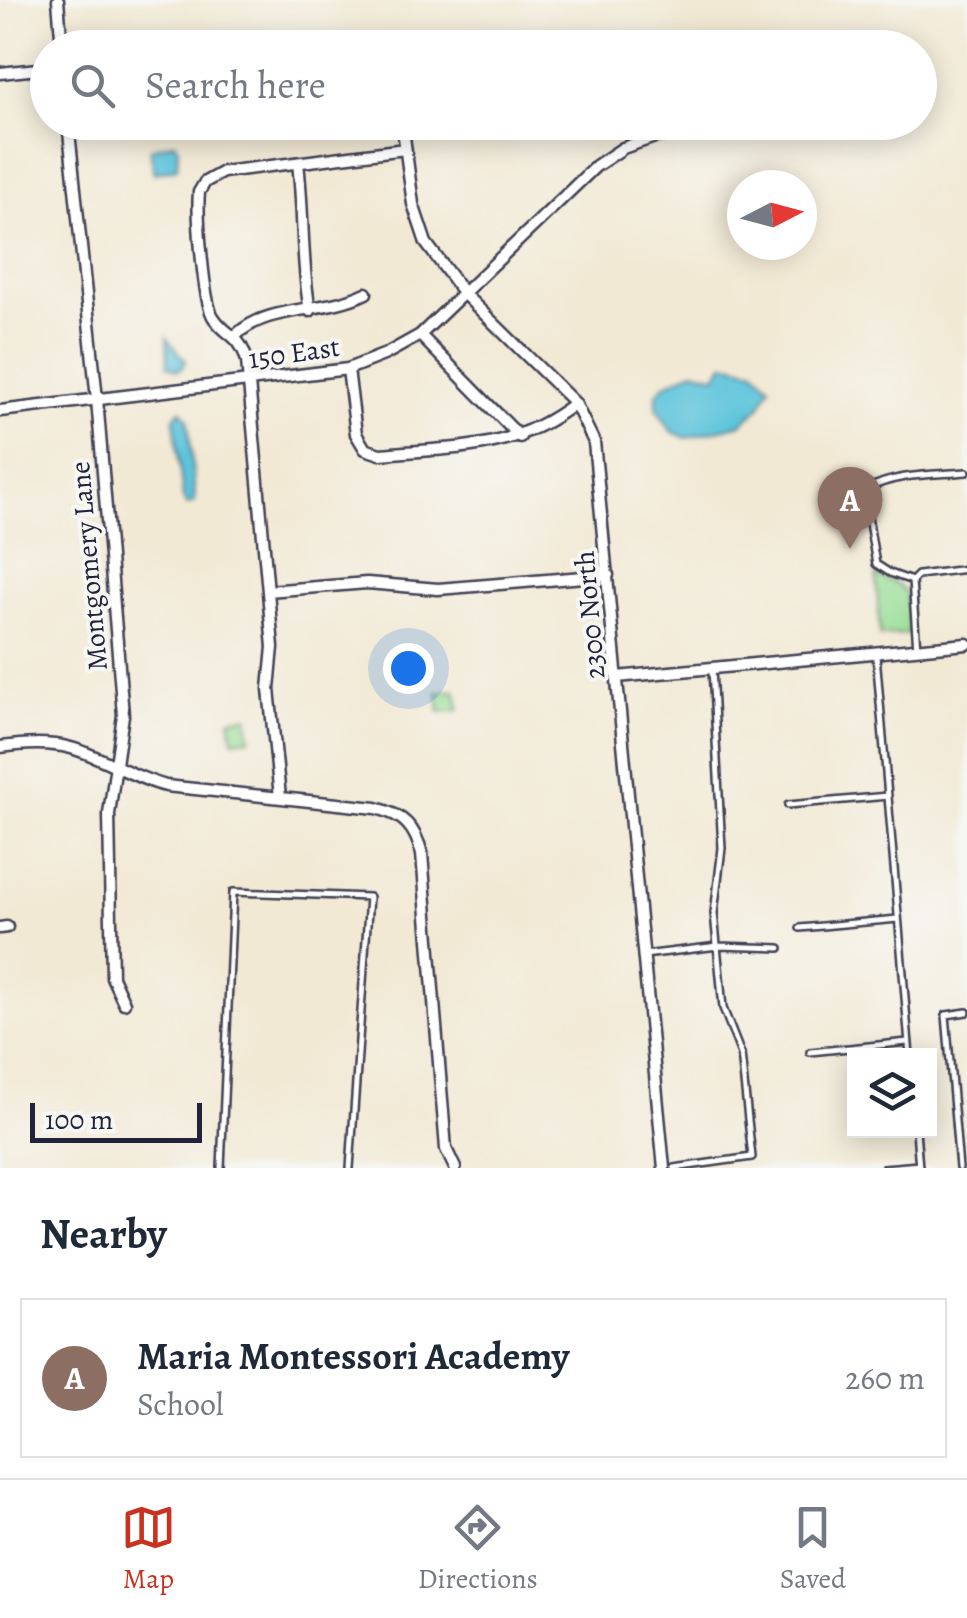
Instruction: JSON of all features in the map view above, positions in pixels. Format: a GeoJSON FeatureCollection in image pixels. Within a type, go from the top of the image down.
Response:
{"type":"FeatureCollection","features":[{"type":"Feature","properties":{"kind":"street"},"geometry":{"type":"LineString","coordinates":[[58,0],[60,30]]}},
{"type":"Feature","properties":{"kind":"street"},"geometry":{"type":"LineString","coordinates":[[0,74],[30,70]]}},
{"type":"Feature","properties":{"kind":"street","name":"Montgomery Lane"},"geometry":{"type":"LineString","coordinates":[[70,140],[97,400],[123,715],[110,798],[112,977],[124,1003]]}},
{"type":"Feature","properties":{"kind":"street","name":"2300 North"},"geometry":{"type":"LineString","coordinates":[[404,140],[413,204],[426,243],[465,295],[575,404],[594,442],[664,1168]]}},
{"type":"Feature","properties":{"kind":"street","name":"150 East"},"geometry":{"type":"LineString","coordinates":[[0,411],[348,370],[420,335],[596,166],[623,148],[644,140]]}},
{"type":"Feature","properties":{"kind":"street"},"geometry":{"type":"LineString","coordinates":[[280,797],[269,689],[273,647],[249,381],[243,347],[236,336],[218,324],[207,302],[198,203],[205,182],[224,172],[405,150]]}},
{"type":"Feature","properties":{"kind":"street"},"geometry":{"type":"LineString","coordinates":[[298,163],[310,311]]}},
{"type":"Feature","properties":{"kind":"street"},"geometry":{"type":"LineString","coordinates":[[236,336],[262,317],[310,311],[366,293]]}},
{"type":"Feature","properties":{"kind":"street"},"geometry":{"type":"LineString","coordinates":[[420,335],[520,436]]}},
{"type":"Feature","properties":{"kind":"street"},"geometry":{"type":"LineString","coordinates":[[348,370],[356,434],[366,449],[380,454],[498,443],[520,436],[575,404]]}},
{"type":"Feature","properties":{"kind":"street"},"geometry":{"type":"LineString","coordinates":[[268,590],[367,582],[438,589],[608,576]]}},
{"type":"Feature","properties":{"kind":"street"},"geometry":{"type":"LineString","coordinates":[[618,677],[967,644]]}},
{"type":"Feature","properties":{"kind":"street"},"geometry":{"type":"LineString","coordinates":[[0,747],[56,745],[85,753],[142,780],[180,789],[376,808],[394,812],[407,822],[417,836],[422,854],[446,1149],[455,1168]]}},
{"type":"Feature","properties":{"kind":"lane"},"geometry":{"type":"LineString","coordinates":[[912,581],[890,574],[876,564],[866,505],[868,489],[895,479],[967,472]]}},
{"type":"Feature","properties":{"kind":"lane"},"geometry":{"type":"LineString","coordinates":[[917,649],[912,581],[918,575],[967,569]]}},
{"type":"Feature","properties":{"kind":"lane"},"geometry":{"type":"LineString","coordinates":[[876,653],[909,1048]]}},
{"type":"Feature","properties":{"kind":"lane"},"geometry":{"type":"LineString","coordinates":[[674,1168],[752,1157],[741,1054],[723,1008],[714,913],[722,848],[712,668]]}},
{"type":"Feature","properties":{"kind":"lane"},"geometry":{"type":"LineString","coordinates":[[788,805],[888,796]]}},
{"type":"Feature","properties":{"kind":"lane"},"geometry":{"type":"LineString","coordinates":[[222,1168],[234,892],[369,898],[350,1168]]}},
{"type":"Feature","properties":{"kind":"lane"},"geometry":{"type":"LineString","coordinates":[[800,928],[898,919]]}},
{"type":"Feature","properties":{"kind":"lane"},"geometry":{"type":"LineString","coordinates":[[643,956],[718,946],[780,948]]}},
{"type":"Feature","properties":{"kind":"lane"},"geometry":{"type":"LineString","coordinates":[[960,1168],[946,1014],[967,1012]]}},
{"type":"Feature","properties":{"kind":"lane"},"geometry":{"type":"LineString","coordinates":[[810,1052],[908,1042]]}},
{"type":"Feature","properties":{"kind":"lane"},"geometry":{"type":"LineString","coordinates":[[884,1168],[919,1166],[917,1138]]}},
{"type":"Feature","properties":{"kind":"green space"},"geometry":{"type":"Polygon","coordinates":[[[876,575],[897,584],[906,593],[909,634],[880,636],[876,575]]]}},
{"type":"Feature","properties":{"kind":"green space"},"geometry":{"type":"Polygon","coordinates":[[[455,690],[460,710],[440,712],[438,692],[455,690]]]}},
{"type":"Feature","properties":{"kind":"green space"},"geometry":{"type":"Polygon","coordinates":[[[248,716],[250,738],[233,740],[230,719],[248,716]]]}},
{"type":"Feature","properties":{"kind":"water"},"geometry":{"type":"Polygon","coordinates":[[[175,142],[177,168],[154,173],[150,149],[175,142]]]}},
{"type":"Feature","properties":{"kind":"water"},"geometry":{"type":"Polygon","coordinates":[[[167,338],[186,361],[178,370],[168,366],[167,338]]]}},
{"type":"Feature","properties":{"kind":"water"},"geometry":{"type":"Polygon","coordinates":[[[725,363],[755,370],[770,386],[760,407],[741,424],[686,438],[671,431],[657,409],[657,394],[665,385],[694,370],[716,376],[725,363]]]}},
{"type":"Feature","properties":{"kind":"water"},"geometry":{"type":"Polygon","coordinates":[[[181,410],[188,419],[195,497],[195,502],[187,505],[174,417],[181,410]]]}},
{"type":"Feature","properties":{"kind":"place","name":"Maria Montessori Academy"},"geometry":{"type":"Point","coordinates":[850,549]}}]}
